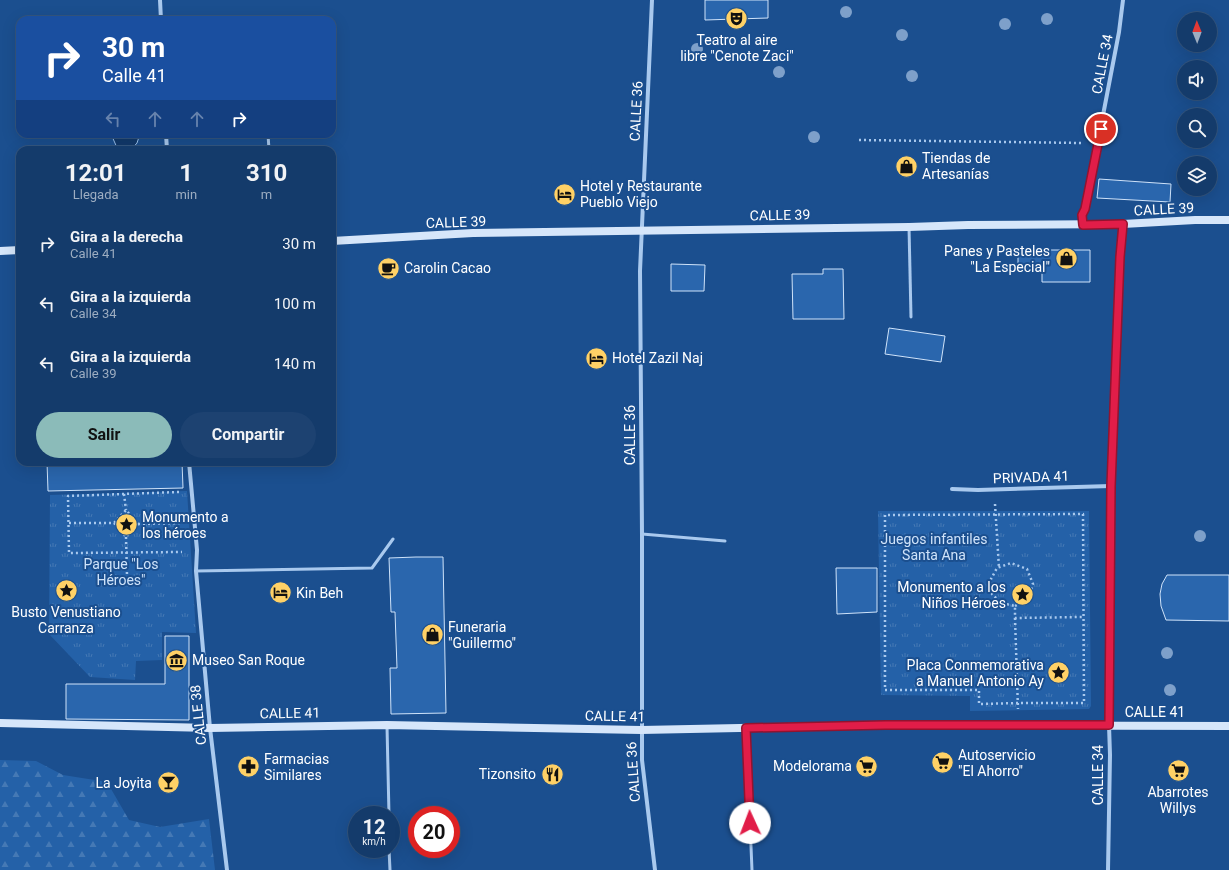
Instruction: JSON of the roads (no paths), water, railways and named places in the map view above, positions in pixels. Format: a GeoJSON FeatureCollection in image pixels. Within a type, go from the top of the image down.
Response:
{"type":"FeatureCollection","features":[{"type":"Feature","properties":{"kind":"main road","name":"CALLE 39"},"geometry":{"type":"LineString","coordinates":[[336,241],[473,233],[968,225],[1083,225],[1229,220]]}},
{"type":"Feature","properties":{"kind":"main road"},"geometry":{"type":"LineString","coordinates":[[0,251],[16,250]]}},
{"type":"Feature","properties":{"kind":"main road","name":"CALLE 41"},"geometry":{"type":"LineString","coordinates":[[0,723],[210,728],[387,725],[641,730],[885,725],[1229,726]]}},
{"type":"Feature","properties":{"kind":"street"},"geometry":{"type":"LineString","coordinates":[[160,0],[161,16]]}},
{"type":"Feature","properties":{"kind":"street","name":"CALLE 36"},"geometry":{"type":"LineString","coordinates":[[652,0],[640,271],[642,534],[641,730],[642,760],[654,870]]}},
{"type":"Feature","properties":{"kind":"street","name":"CALLE 34"},"geometry":{"type":"LineString","coordinates":[[1083,225],[1082,215],[1085,209],[1098,143],[1119,32],[1123,0]]}},
{"type":"Feature","properties":{"kind":"street","name":"CALLE 34"},"geometry":{"type":"LineString","coordinates":[[1108,870],[1111,486],[1120,257],[1123,224]]}},
{"type":"Feature","properties":{"kind":"street","name":"CALLE 38"},"geometry":{"type":"LineString","coordinates":[[189,466],[197,550],[196,571],[210,728],[227,870]]}},
{"type":"Feature","properties":{"kind":"street","name":"PRIVADA 41"},"geometry":{"type":"LineString","coordinates":[[952,489],[1111,486]]}},
{"type":"Feature","properties":{"kind":"lane"},"geometry":{"type":"LineString","coordinates":[[909,227],[910,317]]}},
{"type":"Feature","properties":{"kind":"lane"},"geometry":{"type":"LineString","coordinates":[[642,534],[725,541]]}},
{"type":"Feature","properties":{"kind":"lane"},"geometry":{"type":"LineString","coordinates":[[196,571],[372,568],[393,539]]}},
{"type":"Feature","properties":{"kind":"lane"},"geometry":{"type":"LineString","coordinates":[[387,725],[389,806]]}},
{"type":"Feature","properties":{"kind":"lane"},"geometry":{"type":"LineString","coordinates":[[746,728],[752,870]]}},
{"type":"Feature","properties":{"kind":"lane"},"geometry":{"type":"LineString","coordinates":[[389,858],[390,870]]}},
{"type":"Feature","properties":{"kind":"place","name":"Teatro al aire libre \"Cenote Zaci\""},"geometry":{"type":"Point","coordinates":[737,18]}},
{"type":"Feature","properties":{"kind":"place","name":"Tiendas de Artesanías"},"geometry":{"type":"Point","coordinates":[906,166]}},
{"type":"Feature","properties":{"kind":"place","name":"Hotel y Restaurante Pueblo Viejo"},"geometry":{"type":"Point","coordinates":[565,194]}},
{"type":"Feature","properties":{"kind":"place","name":"Panes y Pasteles \"La Especial\""},"geometry":{"type":"Point","coordinates":[1066,259]}},
{"type":"Feature","properties":{"kind":"place","name":"Carolin Cacao"},"geometry":{"type":"Point","coordinates":[389,268]}},
{"type":"Feature","properties":{"kind":"place","name":"Hotel Zazil Naj"},"geometry":{"type":"Point","coordinates":[597,358]}},
{"type":"Feature","properties":{"kind":"place","name":"Monumento a los héroes"},"geometry":{"type":"Point","coordinates":[126,525]}},
{"type":"Feature","properties":{"kind":"place","name":"Busto Venustiano Carranza"},"geometry":{"type":"Point","coordinates":[66,590]}},
{"type":"Feature","properties":{"kind":"place","name":"Kin Beh"},"geometry":{"type":"Point","coordinates":[281,593]}},
{"type":"Feature","properties":{"kind":"place","name":"Monumento a los Niños Héroes"},"geometry":{"type":"Point","coordinates":[1022,595]}},
{"type":"Feature","properties":{"kind":"place","name":"Funeraria \"Guillermo\""},"geometry":{"type":"Point","coordinates":[432,635]}},
{"type":"Feature","properties":{"kind":"place","name":"Museo San Roque"},"geometry":{"type":"Point","coordinates":[177,660]}},
{"type":"Feature","properties":{"kind":"place","name":"Placa Conmemorativa a Manuel Antonio Ay"},"geometry":{"type":"Point","coordinates":[1059,673]}},
{"type":"Feature","properties":{"kind":"place","name":"Autoservicio \"El Ahorro\""},"geometry":{"type":"Point","coordinates":[942,763]}},
{"type":"Feature","properties":{"kind":"place","name":"Modelorama"},"geometry":{"type":"Point","coordinates":[867,766]}},
{"type":"Feature","properties":{"kind":"place","name":"Farmacias Similares"},"geometry":{"type":"Point","coordinates":[249,767]}},
{"type":"Feature","properties":{"kind":"place","name":"Abarrotes Willys"},"geometry":{"type":"Point","coordinates":[1178,770]}},
{"type":"Feature","properties":{"kind":"place","name":"Tizonsito"},"geometry":{"type":"Point","coordinates":[552,774]}},
{"type":"Feature","properties":{"kind":"place","name":"La Joyita"},"geometry":{"type":"Point","coordinates":[168,783]}},
{"type":"Feature","properties":{"kind":"park label","name":"Juegos infantiles Santa Ana"},"geometry":{"type":"Point","coordinates":[934,548]}},
{"type":"Feature","properties":{"kind":"park label","name":"Parque \"Los Héroes\""},"geometry":{"type":"Point","coordinates":[121,572]}}]}
